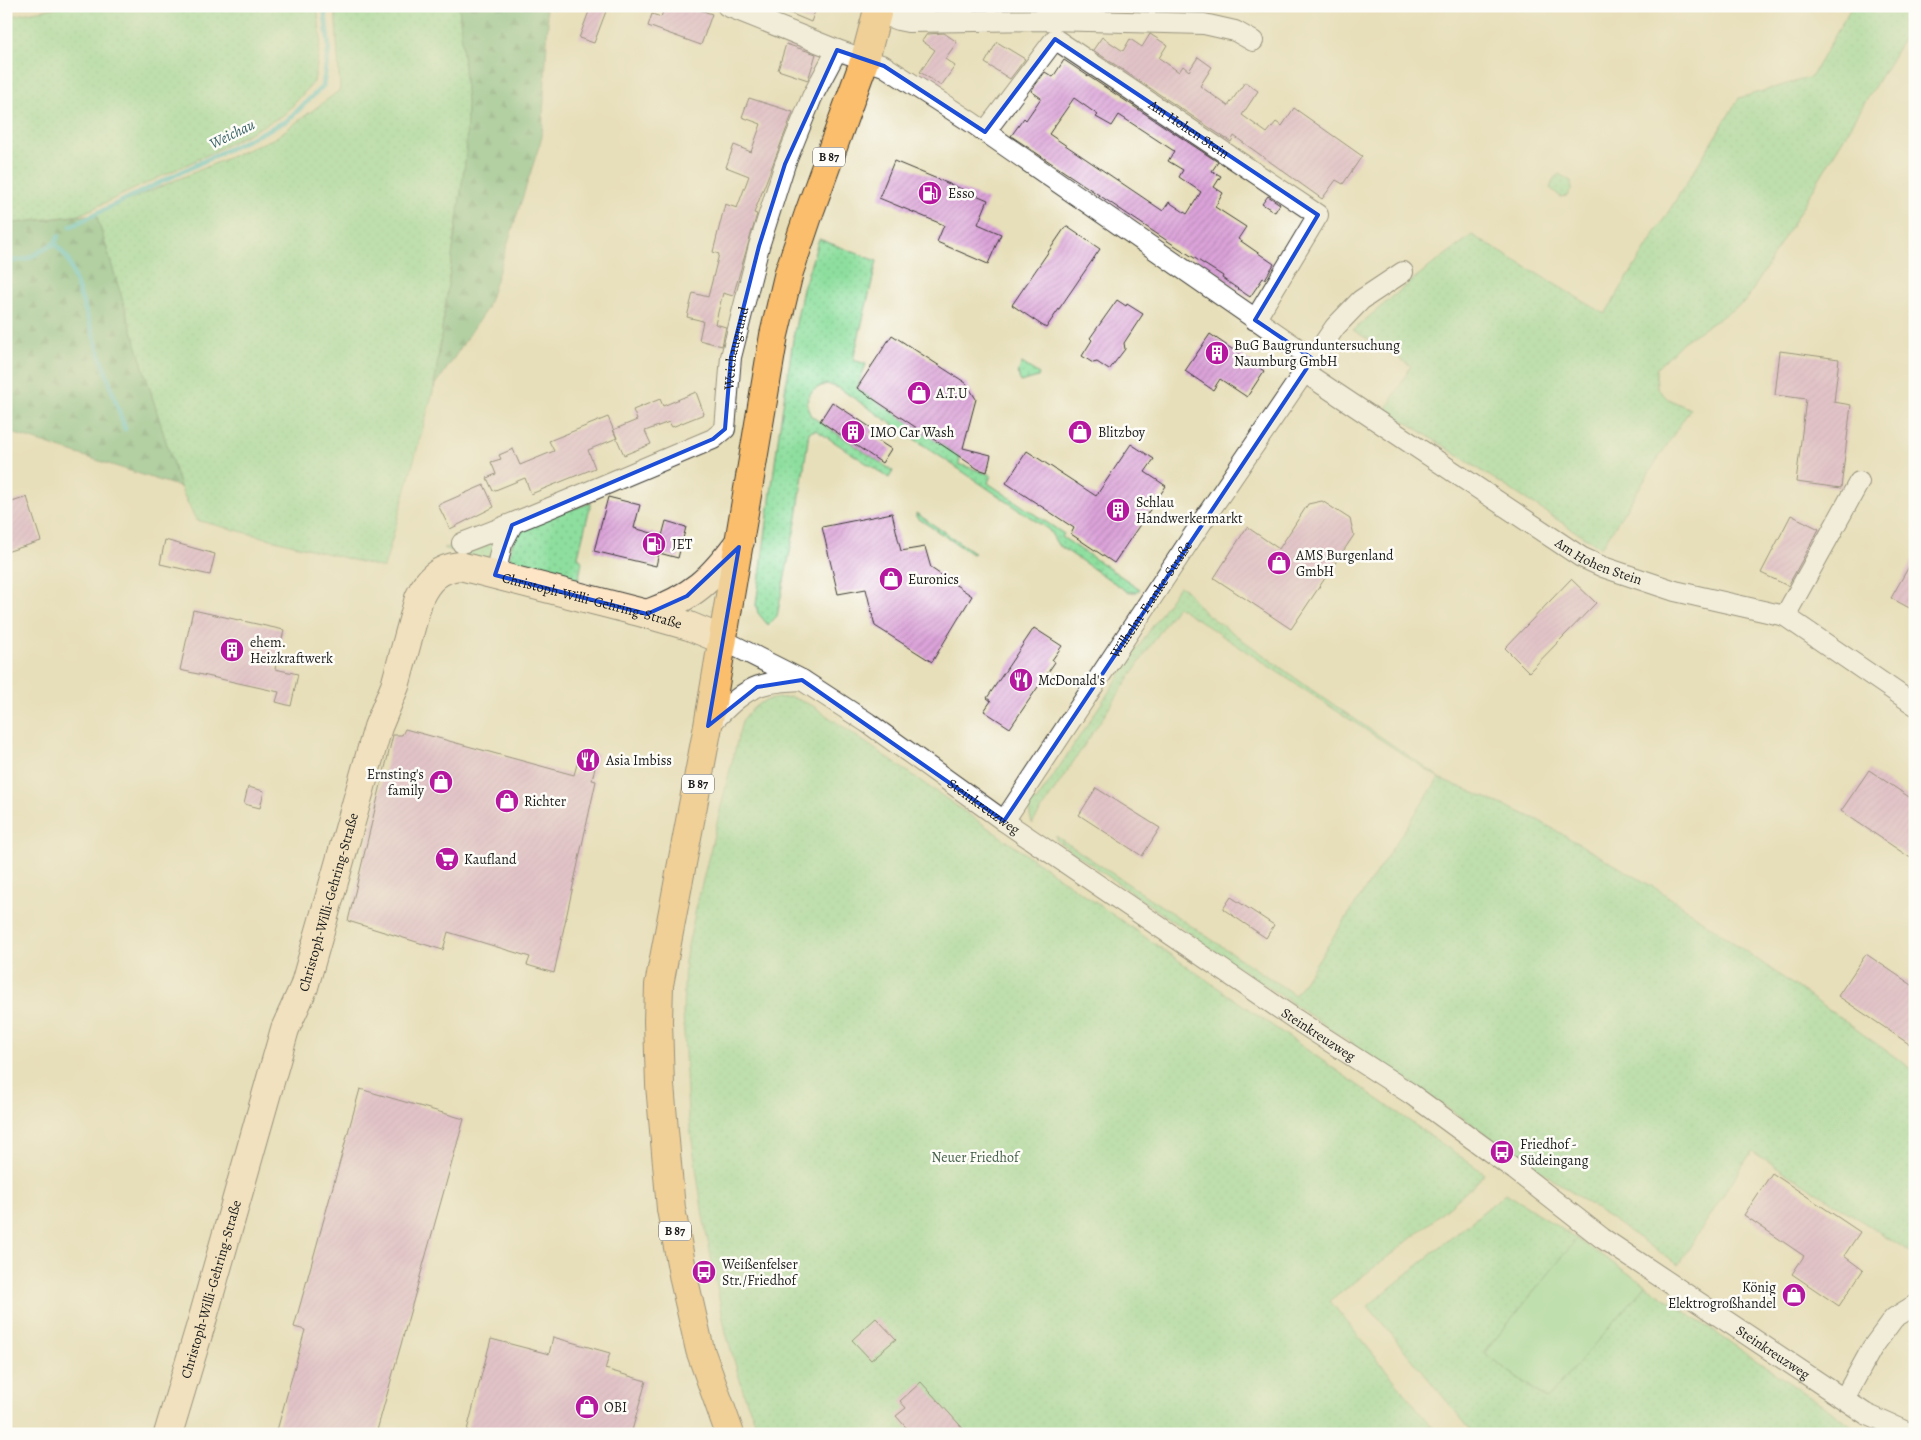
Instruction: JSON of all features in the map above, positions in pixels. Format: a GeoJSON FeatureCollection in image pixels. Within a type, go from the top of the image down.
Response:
{"type":"FeatureCollection","features":[{"type":"Feature","properties":{"kind":"main road","name":"B 87"},"geometry":{"type":"LineString","coordinates":[[730,1434],[700,1350],[684,1280],[671,1209],[657,1039],[659,986],[708,726],[774,335],[787,281],[809,213],[865,59],[879,10]]}},
{"type":"Feature","properties":{"kind":"street"},"geometry":{"type":"LineString","coordinates":[[727,6],[837,50],[865,59]]}},
{"type":"Feature","properties":{"kind":"street"},"geometry":{"type":"LineString","coordinates":[[879,10],[898,20],[908,22],[1049,20],[1204,24],[1235,31],[1253,41]]}},
{"type":"Feature","properties":{"kind":"street","name":"Am Hohen Stein"},"geometry":{"type":"LineString","coordinates":[[985,132],[1055,39],[1318,215],[1255,320]]}},
{"type":"Feature","properties":{"kind":"street","name":"Weichaugrund"},"geometry":{"type":"LineString","coordinates":[[462,543],[512,524],[569,498],[713,439],[725,429],[731,357],[759,246],[785,164],[812,97],[837,50]]}},
{"type":"Feature","properties":{"kind":"street","name":"Am Hohen Stein"},"geometry":{"type":"LineString","coordinates":[[865,59],[884,66],[985,132],[1255,320],[1308,366],[1581,557],[1603,568],[1675,591],[1785,616],[1915,705]]}},
{"type":"Feature","properties":{"kind":"street","name":"Wilhelm-Franke-Straße"},"geometry":{"type":"LineString","coordinates":[[1004,821],[1206,516],[1335,327],[1348,312],[1375,289],[1402,272]]}},
{"type":"Feature","properties":{"kind":"street"},"geometry":{"type":"LineString","coordinates":[[1785,616],[1859,482]]}},
{"type":"Feature","properties":{"kind":"street"},"geometry":{"type":"LineString","coordinates":[[495,575],[502,544],[512,524]]}},
{"type":"Feature","properties":{"kind":"street"},"geometry":{"type":"LineString","coordinates":[[647,614],[670,605],[698,588],[719,567],[740,541]]}},
{"type":"Feature","properties":{"kind":"street","name":"Christoph-Willi-Gehring-Straße"},"geometry":{"type":"LineString","coordinates":[[168,1434],[285,1029],[304,987],[378,727],[395,686],[419,598],[429,580],[444,569],[451,566],[460,566],[647,614],[689,626],[723,640]]}},
{"type":"Feature","properties":{"kind":"street","name":"Steinkreuzweg"},"geometry":{"type":"LineString","coordinates":[[723,640],[802,680],[868,724],[1004,821],[1295,1019],[1411,1094],[1515,1170],[1602,1238],[1866,1414],[1911,1434]]}},
{"type":"Feature","properties":{"kind":"street"},"geometry":{"type":"LineString","coordinates":[[708,726],[741,697],[757,686],[802,680]]}},
{"type":"Feature","properties":{"kind":"street"},"geometry":{"type":"LineString","coordinates":[[1844,1399],[1872,1348],[1894,1318],[1915,1305]]}},
{"type":"Feature","properties":{"kind":"highlighted area"},"geometry":{"type":"Polygon","coordinates":[[[1055,39],[1318,215],[1255,320],[1313,359],[1004,821],[802,680],[757,687],[708,726],[739,547],[687,596],[647,614],[495,575],[512,525],[713,439],[725,429],[731,357],[759,246],[785,164],[837,50],[884,66],[985,132],[1055,39]]]}},
{"type":"Feature","properties":{"kind":"green space"},"geometry":{"type":"Polygon","coordinates":[[[65,6],[317,6],[321,39],[314,82],[284,115],[209,154],[79,215],[6,224],[6,17],[65,6]]]}},
{"type":"Feature","properties":{"kind":"green space"},"geometry":{"type":"Polygon","coordinates":[[[335,6],[459,6],[467,103],[466,155],[434,388],[384,568],[196,520],[180,487],[96,214],[275,138],[340,90],[335,6]]]}},
{"type":"Feature","properties":{"kind":"green space"},"geometry":{"type":"Polygon","coordinates":[[[459,6],[545,6],[548,22],[542,137],[487,308],[434,388],[466,155],[467,103],[459,6]]]}},
{"type":"Feature","properties":{"kind":"green space"},"geometry":{"type":"Polygon","coordinates":[[[1852,6],[1915,6],[1915,19],[1746,301],[1684,341],[1656,369],[1657,388],[1668,399],[1690,409],[1601,548],[1386,409],[1411,366],[1353,330],[1420,274],[1472,235],[1605,314],[1739,98],[1811,77],[1852,6]]]}},
{"type":"Feature","properties":{"kind":"green space"},"geometry":{"type":"Polygon","coordinates":[[[1559,174],[1571,181],[1572,189],[1567,196],[1561,197],[1550,188],[1554,178],[1559,174]]]}},
{"type":"Feature","properties":{"kind":"green space"},"geometry":{"type":"Polygon","coordinates":[[[96,214],[180,487],[6,431],[6,224],[96,214]]]}},
{"type":"Feature","properties":{"kind":"green space"},"geometry":{"type":"Polygon","coordinates":[[[819,239],[877,261],[853,360],[866,364],[857,388],[960,457],[959,464],[991,475],[988,483],[1064,534],[1062,537],[1140,589],[1137,592],[1128,592],[1058,545],[1049,530],[839,388],[827,384],[809,395],[807,404],[811,416],[893,471],[889,478],[816,430],[809,432],[797,517],[777,616],[768,625],[758,613],[756,605],[794,333],[803,289],[819,239]]]}},
{"type":"Feature","properties":{"kind":"green space"},"geometry":{"type":"Polygon","coordinates":[[[1022,363],[1039,374],[1038,377],[1020,382],[1018,372],[1022,363]]]}},
{"type":"Feature","properties":{"kind":"green space"},"geometry":{"type":"Polygon","coordinates":[[[591,503],[578,556],[582,562],[578,582],[515,563],[509,555],[517,529],[532,522],[591,503]]]}},
{"type":"Feature","properties":{"kind":"green space"},"geometry":{"type":"Polygon","coordinates":[[[916,513],[975,553],[972,554],[916,517],[916,513]]]}},
{"type":"Feature","properties":{"kind":"green space"},"geometry":{"type":"Polygon","coordinates":[[[490,538],[494,546],[492,554],[485,559],[472,558],[443,548],[490,538]]]}},
{"type":"Feature","properties":{"kind":"green space"},"geometry":{"type":"Polygon","coordinates":[[[1179,586],[1185,589],[1204,612],[1439,778],[1177,606],[1032,824],[1028,806],[1030,798],[1036,802],[1179,586]]]}},
{"type":"Feature","properties":{"kind":"green space","name":"Neuer Friedhof"},"geometry":{"type":"Polygon","coordinates":[[[791,697],[813,706],[1484,1173],[1479,1180],[1425,1227],[1330,1301],[1438,1434],[760,1434],[745,1397],[726,1333],[703,1216],[688,1113],[683,1012],[685,960],[742,721],[753,709],[763,702],[791,697]]]}},
{"type":"Feature","properties":{"kind":"green space"},"geometry":{"type":"Polygon","coordinates":[[[1439,778],[1536,819],[1662,892],[1915,1071],[1915,1255],[1752,1151],[1678,1265],[1241,969],[1056,840],[1056,836],[1295,995],[1439,778]]]}},
{"type":"Feature","properties":{"kind":"green space"},"geometry":{"type":"Polygon","coordinates":[[[1506,1193],[1577,1239],[1484,1353],[1546,1399],[1646,1285],[1864,1434],[1474,1434],[1368,1306],[1506,1193]]]}},
{"type":"Feature","properties":{"kind":"green space"},"geometry":{"type":"Polygon","coordinates":[[[1577,1239],[1646,1285],[1547,1399],[1484,1353],[1577,1239]]]}},
{"type":"Feature","properties":{"kind":"building"},"geometry":{"type":"Polygon","coordinates":[[[591,6],[608,6],[594,43],[579,38],[591,6]]]}},
{"type":"Feature","properties":{"kind":"building"},"geometry":{"type":"Polygon","coordinates":[[[665,6],[689,6],[712,14],[701,45],[648,26],[652,14],[661,17],[665,6]]]}},
{"type":"Feature","properties":{"kind":"building"},"geometry":{"type":"Polygon","coordinates":[[[773,6],[817,6],[811,22],[773,6]]]}},
{"type":"Feature","properties":{"kind":"building"},"geometry":{"type":"Polygon","coordinates":[[[944,33],[957,42],[945,59],[955,66],[941,86],[920,72],[935,50],[922,41],[927,34],[944,33]]]}},
{"type":"Feature","properties":{"kind":"building"},"geometry":{"type":"Polygon","coordinates":[[[1150,34],[1167,45],[1159,58],[1179,72],[1183,66],[1189,71],[1198,57],[1212,67],[1200,86],[1228,106],[1245,82],[1258,91],[1242,115],[1267,133],[1276,122],[1282,126],[1294,108],[1362,156],[1343,184],[1336,180],[1322,199],[1234,136],[1231,142],[1093,50],[1102,37],[1123,51],[1130,39],[1142,47],[1150,34]]]}},
{"type":"Feature","properties":{"kind":"building"},"geometry":{"type":"Polygon","coordinates":[[[997,42],[1025,59],[1010,79],[985,63],[997,42]]]}},
{"type":"Feature","properties":{"kind":"building"},"geometry":{"type":"Polygon","coordinates":[[[786,44],[816,54],[808,80],[778,70],[786,44]]]}},
{"type":"Feature","properties":{"kind":"building"},"geometry":{"type":"Polygon","coordinates":[[[1064,60],[1218,162],[1212,171],[1221,176],[1214,187],[1223,193],[1215,207],[1246,227],[1238,239],[1274,264],[1265,279],[1263,278],[1250,297],[1222,278],[1223,276],[1011,136],[1024,118],[1026,120],[1041,98],[1031,91],[1045,72],[1053,77],[1064,60]],[[1074,98],[1049,134],[1163,211],[1169,202],[1187,214],[1201,192],[1179,177],[1183,170],[1168,161],[1174,151],[1119,115],[1112,126],[1096,117],[1098,115],[1074,98]]]}},
{"type":"Feature","properties":{"kind":"building"},"geometry":{"type":"Polygon","coordinates":[[[749,98],[793,112],[754,213],[757,214],[733,296],[723,293],[715,324],[726,327],[722,346],[699,340],[703,321],[687,317],[693,293],[708,297],[719,254],[713,252],[725,204],[737,208],[749,176],[726,167],[734,145],[751,152],[761,124],[742,117],[749,98]]]}},
{"type":"Feature","properties":{"kind":"building"},"geometry":{"type":"Polygon","coordinates":[[[894,161],[988,200],[978,224],[1001,234],[988,264],[937,242],[944,225],[879,198],[894,161]]]}},
{"type":"Feature","properties":{"kind":"building"},"geometry":{"type":"Polygon","coordinates":[[[1268,196],[1280,204],[1275,212],[1262,204],[1268,196]]]}},
{"type":"Feature","properties":{"kind":"building"},"geometry":{"type":"Polygon","coordinates":[[[1066,226],[1100,249],[1046,328],[1012,305],[1066,226]]]}},
{"type":"Feature","properties":{"kind":"building"},"geometry":{"type":"Polygon","coordinates":[[[1117,300],[1143,314],[1124,343],[1125,349],[1109,370],[1097,362],[1093,363],[1082,356],[1092,340],[1090,338],[1117,300]]]}},
{"type":"Feature","properties":{"kind":"building","name":"BuG Baugrunduntersuchung Naumburg GmbH"},"geometry":{"type":"Polygon","coordinates":[[[1210,334],[1264,371],[1247,397],[1220,379],[1213,390],[1185,371],[1210,334]]]}},
{"type":"Feature","properties":{"kind":"building","name":"A.T.U"},"geometry":{"type":"Polygon","coordinates":[[[892,335],[966,383],[976,399],[963,448],[991,455],[987,472],[978,469],[857,388],[892,335]]]}},
{"type":"Feature","properties":{"kind":"building"},"geometry":{"type":"Polygon","coordinates":[[[1780,351],[1839,359],[1834,402],[1851,405],[1841,488],[1796,482],[1806,399],[1775,395],[1780,351]]]}},
{"type":"Feature","properties":{"kind":"building"},"geometry":{"type":"Polygon","coordinates":[[[696,392],[704,414],[672,427],[669,422],[645,431],[651,444],[624,455],[613,430],[637,420],[633,410],[660,399],[663,406],[696,392]]]}},
{"type":"Feature","properties":{"kind":"building","name":"IMO Car Wash"},"geometry":{"type":"Polygon","coordinates":[[[832,402],[873,429],[869,435],[891,449],[882,463],[820,421],[832,402]]]}},
{"type":"Feature","properties":{"kind":"building"},"geometry":{"type":"Polygon","coordinates":[[[608,417],[617,438],[588,450],[595,468],[531,494],[525,478],[493,491],[487,478],[496,474],[491,462],[501,459],[499,455],[513,449],[520,465],[554,451],[549,441],[608,417]]]}},
{"type":"Feature","properties":{"kind":"building","name":"Schlau Handwerkermarkt"},"geometry":{"type":"Polygon","coordinates":[[[1131,444],[1154,459],[1145,472],[1166,486],[1114,563],[1071,534],[1074,528],[1006,483],[1027,451],[1096,496],[1131,444]]]}},
{"type":"Feature","properties":{"kind":"building"},"geometry":{"type":"Polygon","coordinates":[[[484,485],[494,507],[450,529],[438,505],[484,485]]]}},
{"type":"Feature","properties":{"kind":"building"},"geometry":{"type":"Polygon","coordinates":[[[27,497],[41,541],[6,552],[6,504],[27,497]]]}},
{"type":"Feature","properties":{"kind":"building"},"geometry":{"type":"Polygon","coordinates":[[[608,497],[640,505],[634,528],[662,536],[666,521],[686,527],[678,558],[659,553],[656,566],[594,551],[608,497]]]}},
{"type":"Feature","properties":{"kind":"building","name":"AMS Burgenland GmbH"},"geometry":{"type":"Polygon","coordinates":[[[1322,501],[1350,519],[1354,535],[1291,629],[1214,578],[1247,527],[1279,549],[1308,504],[1322,501]]]}},
{"type":"Feature","properties":{"kind":"building","name":"Euronics"},"geometry":{"type":"Polygon","coordinates":[[[892,513],[901,551],[925,547],[931,568],[972,596],[932,662],[875,626],[866,589],[838,594],[822,527],[892,513]]]}},
{"type":"Feature","properties":{"kind":"building"},"geometry":{"type":"Polygon","coordinates":[[[1791,515],[1819,529],[1788,586],[1761,573],[1791,515]]]}},
{"type":"Feature","properties":{"kind":"building"},"geometry":{"type":"Polygon","coordinates":[[[165,540],[215,554],[210,575],[160,564],[165,540]]]}},
{"type":"Feature","properties":{"kind":"building"},"geometry":{"type":"Polygon","coordinates":[[[1915,556],[1915,611],[1891,598],[1915,556]]]}},
{"type":"Feature","properties":{"kind":"building"},"geometry":{"type":"Polygon","coordinates":[[[1571,579],[1596,603],[1529,672],[1505,648],[1571,579]]]}},
{"type":"Feature","properties":{"kind":"building","name":"ehem. Heizkraftwerk"},"geometry":{"type":"Polygon","coordinates":[[[193,610],[284,630],[275,669],[298,674],[291,706],[276,702],[279,692],[180,670],[193,610]]]}},
{"type":"Feature","properties":{"kind":"building","name":"McDonald's"},"geometry":{"type":"Polygon","coordinates":[[[1034,628],[1062,646],[1052,660],[1055,662],[1010,728],[984,711],[991,701],[987,698],[1034,628]]]}},
{"type":"Feature","properties":{"kind":"building"},"geometry":{"type":"Polygon","coordinates":[[[405,729],[574,775],[581,750],[598,754],[592,780],[596,781],[554,973],[527,965],[530,957],[448,932],[443,950],[348,921],[393,735],[402,735],[405,729]]]}},
{"type":"Feature","properties":{"kind":"building"},"geometry":{"type":"Polygon","coordinates":[[[1869,770],[1915,801],[1915,861],[1841,811],[1869,770]]]}},
{"type":"Feature","properties":{"kind":"building"},"geometry":{"type":"Polygon","coordinates":[[[248,787],[264,791],[260,808],[244,804],[248,787]]]}},
{"type":"Feature","properties":{"kind":"building"},"geometry":{"type":"Polygon","coordinates":[[[1096,788],[1160,828],[1142,856],[1079,815],[1096,788]]]}},
{"type":"Feature","properties":{"kind":"building"},"geometry":{"type":"Polygon","coordinates":[[[1231,897],[1274,925],[1266,938],[1223,909],[1231,897]]]}},
{"type":"Feature","properties":{"kind":"building"},"geometry":{"type":"Polygon","coordinates":[[[1866,954],[1915,987],[1915,1048],[1838,996],[1866,954]]]}},
{"type":"Feature","properties":{"kind":"building"},"geometry":{"type":"Polygon","coordinates":[[[360,1089],[464,1119],[376,1434],[276,1434],[305,1330],[294,1327],[360,1089]]]}},
{"type":"Feature","properties":{"kind":"building"},"geometry":{"type":"Polygon","coordinates":[[[1772,1173],[1860,1232],[1844,1256],[1863,1270],[1839,1306],[1792,1274],[1804,1256],[1744,1215],[1772,1173]]]}},
{"type":"Feature","properties":{"kind":"building"},"geometry":{"type":"Polygon","coordinates":[[[876,1318],[896,1339],[871,1360],[852,1340],[876,1318]]]}},
{"type":"Feature","properties":{"kind":"building"},"geometry":{"type":"Polygon","coordinates":[[[553,1337],[610,1353],[605,1369],[646,1381],[631,1434],[466,1434],[491,1339],[549,1354],[553,1337]]]}},
{"type":"Feature","properties":{"kind":"building"},"geometry":{"type":"Polygon","coordinates":[[[921,1382],[968,1434],[912,1434],[896,1416],[906,1408],[900,1401],[921,1382]]]}},
{"type":"Feature","properties":{"kind":"waterway","name":"Weichau"},"geometry":{"type":"LineString","coordinates":[[71,226],[288,120],[323,86],[329,48],[324,6]]}},
{"type":"Feature","properties":{"kind":"waterway","name":"Weichau"},"geometry":{"type":"LineString","coordinates":[[6,262],[27,259],[55,243],[58,236]]}},
{"type":"Feature","properties":{"kind":"waterway"},"geometry":{"type":"LineString","coordinates":[[55,243],[68,259],[125,429]]}},
{"type":"Feature","properties":{"kind":"place","name":"Esso"},"geometry":{"type":"Point","coordinates":[930,193]}},
{"type":"Feature","properties":{"kind":"place","name":"BuG Baugrunduntersuchung Naumburg GmbH"},"geometry":{"type":"Point","coordinates":[1217,353]}},
{"type":"Feature","properties":{"kind":"place","name":"A.T.U"},"geometry":{"type":"Point","coordinates":[919,393]}},
{"type":"Feature","properties":{"kind":"place","name":"IMO Car Wash"},"geometry":{"type":"Point","coordinates":[853,432]}},
{"type":"Feature","properties":{"kind":"place","name":"Blitzboy"},"geometry":{"type":"Point","coordinates":[1080,432]}},
{"type":"Feature","properties":{"kind":"place","name":"Schlau Handwerkermarkt"},"geometry":{"type":"Point","coordinates":[1118,510]}},
{"type":"Feature","properties":{"kind":"place","name":"JET"},"geometry":{"type":"Point","coordinates":[654,544]}},
{"type":"Feature","properties":{"kind":"place","name":"AMS Burgenland GmbH"},"geometry":{"type":"Point","coordinates":[1279,563]}},
{"type":"Feature","properties":{"kind":"place","name":"Euronics"},"geometry":{"type":"Point","coordinates":[891,579]}},
{"type":"Feature","properties":{"kind":"place","name":"ehem. Heizkraftwerk"},"geometry":{"type":"Point","coordinates":[232,650]}},
{"type":"Feature","properties":{"kind":"place","name":"McDonald's"},"geometry":{"type":"Point","coordinates":[1021,680]}},
{"type":"Feature","properties":{"kind":"place","name":"Asia Imbiss"},"geometry":{"type":"Point","coordinates":[588,760]}},
{"type":"Feature","properties":{"kind":"place","name":"Ernsting's family"},"geometry":{"type":"Point","coordinates":[441,782]}},
{"type":"Feature","properties":{"kind":"place","name":"Richter"},"geometry":{"type":"Point","coordinates":[507,801]}},
{"type":"Feature","properties":{"kind":"place","name":"Kaufland"},"geometry":{"type":"Point","coordinates":[447,859]}},
{"type":"Feature","properties":{"kind":"place","name":"Friedhof - Südeingang"},"geometry":{"type":"Point","coordinates":[1502,1152]}},
{"type":"Feature","properties":{"kind":"place","name":"Weißenfelser Str./Friedhof"},"geometry":{"type":"Point","coordinates":[704,1272]}},
{"type":"Feature","properties":{"kind":"place","name":"König Elektrogroßhandel"},"geometry":{"type":"Point","coordinates":[1794,1295]}},
{"type":"Feature","properties":{"kind":"place","name":"OBI"},"geometry":{"type":"Point","coordinates":[587,1407]}}]}
